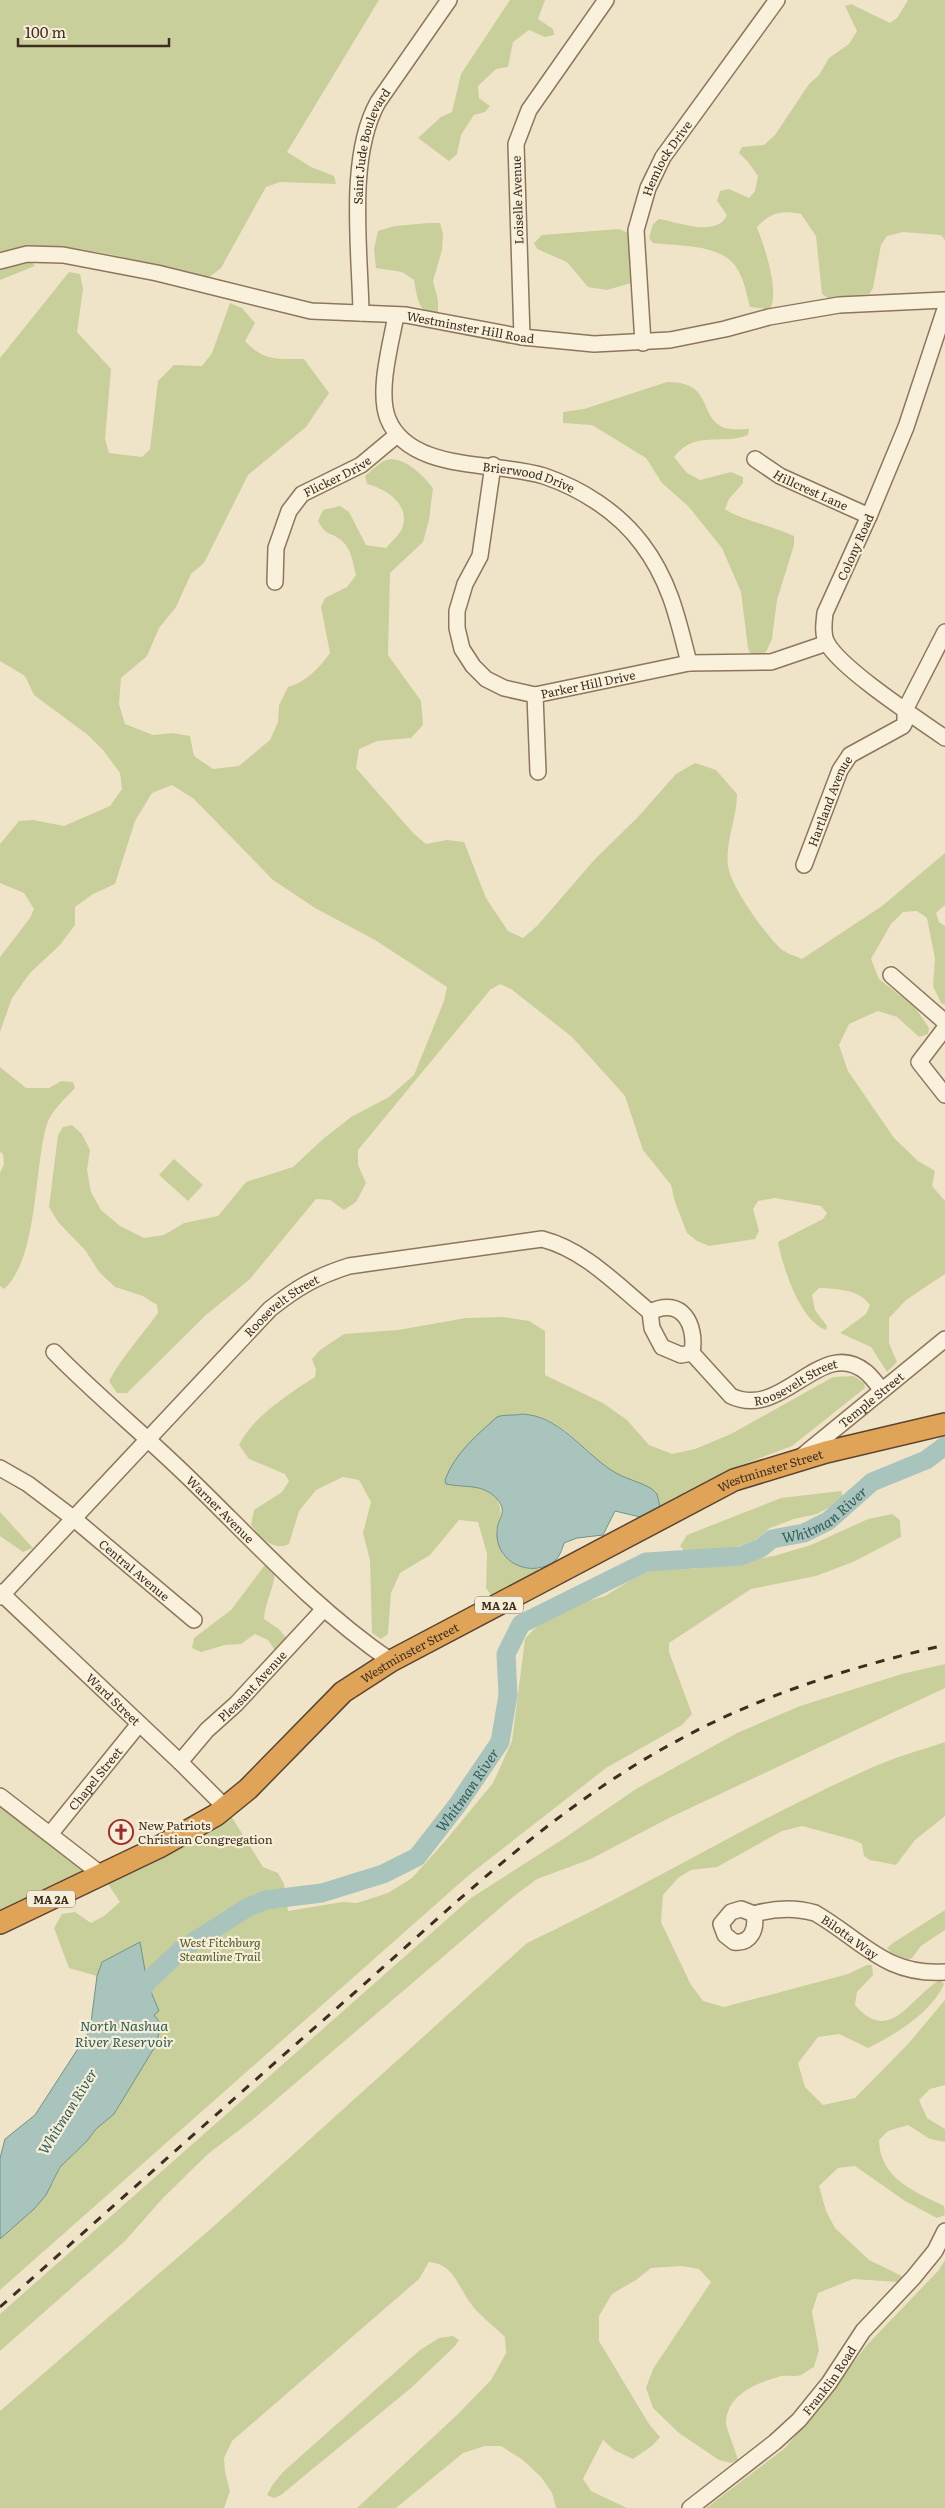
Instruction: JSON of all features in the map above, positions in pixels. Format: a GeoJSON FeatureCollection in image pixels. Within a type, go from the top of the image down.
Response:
{"type":"FeatureCollection","features":[{"type":"Feature","properties":{"kind":"highway","name":"Westminster Street"},"geometry":{"type":"LineString","coordinates":[[0,1923],[102,1875],[190,1830],[226,1808],[248,1789],[342,1692],[391,1661],[734,1480],[797,1460],[945,1424]]}},
{"type":"Feature","properties":{"kind":"street","name":"Saint Jude Boulevard"},"geometry":{"type":"LineString","coordinates":[[361,313],[358,174],[369,119],[378,102],[449,0]]}},
{"type":"Feature","properties":{"kind":"street","name":"Loiselle Avenue"},"geometry":{"type":"LineString","coordinates":[[522,337],[516,144],[529,110],[606,0]]}},
{"type":"Feature","properties":{"kind":"street","name":"Hemlock Drive"},"geometry":{"type":"LineString","coordinates":[[643,343],[636,230],[648,188],[663,157],[777,0]]}},
{"type":"Feature","properties":{"kind":"street","name":"Westminster Hill Road"},"geometry":{"type":"LineString","coordinates":[[0,261],[27,254],[70,256],[149,271],[311,311],[396,315],[522,337],[594,344],[643,343],[670,340],[724,329],[769,317],[832,306],[945,300]]}},
{"type":"Feature","properties":{"kind":"street","name":"Colony Road"},"geometry":{"type":"LineString","coordinates":[[827,643],[823,627],[825,613],[870,516],[906,427],[945,309]]}},
{"type":"Feature","properties":{"kind":"street","name":"Brierwood Drive"},"geometry":{"type":"LineString","coordinates":[[396,315],[383,400],[388,419],[397,435],[411,447],[429,456],[493,465],[543,476],[570,486],[604,506],[642,543],[669,589],[689,663]]}},
{"type":"Feature","properties":{"kind":"street","name":"Flicker Drive"},"geometry":{"type":"LineString","coordinates":[[276,582],[276,548],[289,512],[302,494],[361,465],[397,435]]}},
{"type":"Feature","properties":{"kind":"street","name":"Hillcrest Lane"},"geometry":{"type":"LineString","coordinates":[[755,458],[780,476],[870,516]]}},
{"type":"Feature","properties":{"kind":"street","name":"Parker Hill Drive"},"geometry":{"type":"LineString","coordinates":[[493,465],[480,556],[464,584],[460,598],[457,628],[462,649],[473,666],[486,680],[504,688],[535,695],[689,663],[771,662],[827,643]]}},
{"type":"Feature","properties":{"kind":"street"},"geometry":{"type":"LineString","coordinates":[[906,710],[945,632]]}},
{"type":"Feature","properties":{"kind":"street"},"geometry":{"type":"LineString","coordinates":[[827,643],[842,661],[945,738]]}},
{"type":"Feature","properties":{"kind":"street"},"geometry":{"type":"LineString","coordinates":[[535,695],[538,772]]}},
{"type":"Feature","properties":{"kind":"street","name":"Hartland Avenue"},"geometry":{"type":"LineString","coordinates":[[804,865],[840,770],[850,755],[903,726],[906,710]]}},
{"type":"Feature","properties":{"kind":"street"},"geometry":{"type":"LineString","coordinates":[[891,975],[945,1022]]}},
{"type":"Feature","properties":{"kind":"street"},"geometry":{"type":"LineString","coordinates":[[945,1028],[919,1062],[945,1095]]}},
{"type":"Feature","properties":{"kind":"street","name":"Roosevelt Street"},"geometry":{"type":"LineString","coordinates":[[1,1595],[270,1309],[306,1282],[349,1266],[542,1239],[576,1251],[650,1312]]}},
{"type":"Feature","properties":{"kind":"street"},"geometry":{"type":"LineString","coordinates":[[669,1307],[682,1313],[691,1323],[694,1334],[692,1353],[680,1355],[662,1348],[652,1328],[650,1312],[659,1308],[669,1307]]}},
{"type":"Feature","properties":{"kind":"street","name":"Temple Street"},"geometry":{"type":"LineString","coordinates":[[797,1460],[881,1389],[945,1339]]}},
{"type":"Feature","properties":{"kind":"street","name":"Warner Avenue"},"geometry":{"type":"LineString","coordinates":[[54,1352],[87,1386],[148,1438],[324,1609],[357,1638],[391,1661]]}},
{"type":"Feature","properties":{"kind":"street","name":"Roosevelt Street"},"geometry":{"type":"LineString","coordinates":[[692,1353],[732,1396],[752,1403],[767,1399],[828,1364],[842,1363],[854,1365],[866,1372],[881,1389]]}},
{"type":"Feature","properties":{"kind":"street","name":"Central Avenue"},"geometry":{"type":"LineString","coordinates":[[0,1468],[31,1486],[73,1518],[194,1620]]}},
{"type":"Feature","properties":{"kind":"street","name":"Ward Street"},"geometry":{"type":"LineString","coordinates":[[1,1595],[180,1762],[226,1808]]}},
{"type":"Feature","properties":{"kind":"street","name":"Pleasant Avenue"},"geometry":{"type":"LineString","coordinates":[[180,1762],[207,1730],[236,1704],[324,1609]]}},
{"type":"Feature","properties":{"kind":"street","name":"Chapel Street"},"geometry":{"type":"LineString","coordinates":[[50,1833],[139,1724]]}},
{"type":"Feature","properties":{"kind":"street"},"geometry":{"type":"LineString","coordinates":[[0,1796],[102,1875]]}},
{"type":"Feature","properties":{"kind":"street","name":"Bilotta Way"},"geometry":{"type":"LineString","coordinates":[[754,1914],[772,1909],[786,1908],[801,1909],[815,1913],[894,1965],[918,1972],[945,1972]]}},
{"type":"Feature","properties":{"kind":"street","name":"Franklin Road"},"geometry":{"type":"LineString","coordinates":[[690,2508],[775,2442],[799,2420],[828,2383],[863,2331],[914,2278],[930,2258],[945,2231]]}},
{"type":"Feature","properties":{"kind":"green space"},"geometry":{"type":"Polygon","coordinates":[[[0,0],[379,0],[287,152],[311,167],[334,176],[336,184],[280,182],[266,187],[221,268],[207,279],[130,259],[72,248],[40,248],[0,257],[0,0]]]}},
{"type":"Feature","properties":{"kind":"green space"},"geometry":{"type":"Polygon","coordinates":[[[510,0],[545,0],[538,19],[553,29],[554,35],[545,37],[529,30],[513,42],[508,67],[496,69],[478,86],[479,98],[490,106],[485,112],[474,115],[461,135],[457,154],[449,161],[418,138],[441,117],[452,112],[461,74],[510,0]]]}},
{"type":"Feature","properties":{"kind":"green space"},"geometry":{"type":"Polygon","coordinates":[[[908,0],[945,0],[945,240],[941,235],[903,232],[887,236],[881,245],[873,288],[869,294],[828,298],[822,294],[816,236],[801,214],[788,212],[777,214],[767,218],[757,227],[772,280],[773,301],[770,309],[750,307],[744,282],[735,266],[723,255],[694,247],[653,243],[649,238],[653,224],[659,219],[696,227],[715,226],[722,222],[727,215],[717,201],[720,191],[729,189],[749,198],[755,191],[758,176],[739,153],[742,147],[764,145],[775,135],[809,84],[819,75],[829,58],[849,44],[857,31],[845,6],[851,4],[890,23],[897,18],[908,0]]]}},
{"type":"Feature","properties":{"kind":"green space"},"geometry":{"type":"Polygon","coordinates":[[[440,223],[443,234],[442,250],[433,281],[438,300],[438,312],[431,313],[426,312],[422,308],[414,280],[402,272],[376,268],[374,249],[378,231],[395,226],[440,223]]]}},
{"type":"Feature","properties":{"kind":"green space"},"geometry":{"type":"Polygon","coordinates":[[[619,229],[631,234],[631,283],[607,290],[588,287],[567,262],[537,249],[534,243],[542,235],[619,229]]]}},
{"type":"Feature","properties":{"kind":"green space"},"geometry":{"type":"Polygon","coordinates":[[[32,262],[35,266],[0,280],[0,270],[32,262]]]}},
{"type":"Feature","properties":{"kind":"green space"},"geometry":{"type":"Polygon","coordinates":[[[69,272],[80,274],[83,289],[77,332],[111,369],[105,439],[109,453],[142,457],[150,449],[158,381],[174,365],[202,366],[212,353],[230,303],[242,308],[255,323],[245,341],[252,348],[272,358],[304,359],[329,393],[306,427],[248,475],[204,563],[191,574],[176,607],[159,628],[147,656],[121,678],[119,704],[125,724],[153,735],[173,733],[190,736],[194,756],[213,769],[239,766],[270,740],[278,722],[279,705],[288,687],[301,682],[312,674],[330,653],[321,607],[325,598],[347,587],[356,575],[348,549],[338,538],[324,530],[318,521],[323,510],[340,506],[349,512],[366,545],[386,548],[402,529],[403,513],[395,499],[375,486],[367,484],[365,476],[384,461],[398,460],[412,467],[433,488],[429,520],[423,542],[390,573],[388,655],[421,701],[423,725],[411,738],[377,741],[359,749],[356,768],[414,834],[426,844],[447,840],[464,842],[486,898],[508,931],[523,938],[537,926],[595,859],[637,818],[676,774],[695,763],[716,770],[737,794],[728,848],[728,866],[735,886],[758,922],[774,942],[783,950],[802,959],[882,906],[945,853],[945,905],[936,913],[939,922],[945,926],[945,1005],[941,1003],[933,986],[935,959],[927,918],[917,911],[903,912],[891,924],[871,959],[879,979],[915,1007],[929,1028],[928,1034],[919,1037],[897,1017],[878,1011],[849,1024],[839,1045],[848,1071],[894,1138],[918,1161],[935,1171],[932,1186],[945,1201],[945,1274],[906,1300],[889,1318],[889,1343],[897,1362],[887,1372],[871,1347],[840,1333],[866,1314],[870,1305],[865,1300],[847,1291],[819,1288],[812,1295],[815,1310],[827,1326],[826,1330],[817,1325],[808,1316],[794,1292],[778,1242],[823,1219],[827,1213],[821,1206],[775,1198],[758,1201],[753,1209],[759,1231],[755,1239],[709,1246],[697,1241],[687,1233],[675,1202],[671,1185],[643,1150],[625,1096],[572,1037],[511,989],[500,984],[490,990],[358,1150],[358,1165],[366,1183],[356,1202],[344,1210],[330,1200],[316,1199],[250,1279],[206,1315],[127,1393],[117,1393],[109,1381],[158,1313],[157,1305],[143,1296],[115,1287],[100,1273],[85,1250],[58,1222],[49,1207],[58,1135],[63,1127],[72,1125],[82,1134],[90,1150],[87,1170],[91,1192],[101,1210],[120,1226],[144,1238],[164,1235],[184,1223],[218,1216],[246,1182],[293,1167],[323,1139],[351,1117],[389,1097],[414,1075],[444,1001],[447,987],[375,940],[315,908],[273,880],[194,799],[172,785],[152,793],[135,821],[115,884],[93,894],[75,907],[75,925],[60,945],[30,973],[12,998],[0,1032],[0,957],[30,918],[34,909],[24,893],[0,883],[0,844],[19,821],[33,820],[64,826],[110,806],[122,789],[120,773],[103,750],[88,735],[34,695],[25,676],[0,661],[0,358],[69,272]]]}},
{"type":"Feature","properties":{"kind":"green space"},"geometry":{"type":"Polygon","coordinates":[[[667,382],[682,384],[692,388],[704,401],[716,423],[725,428],[749,429],[748,435],[738,438],[700,441],[682,448],[674,457],[687,473],[700,480],[731,472],[743,477],[743,483],[729,499],[725,509],[738,516],[794,536],[794,545],[777,600],[772,639],[766,652],[758,655],[750,653],[748,648],[741,592],[722,548],[688,506],[662,483],[646,458],[592,425],[563,423],[563,412],[584,409],[667,382]]]}},
{"type":"Feature","properties":{"kind":"green space"},"geometry":{"type":"Polygon","coordinates":[[[0,1067],[26,1088],[49,1088],[61,1081],[73,1082],[75,1088],[55,1110],[47,1124],[29,1235],[23,1257],[15,1275],[4,1289],[0,1286],[0,1173],[4,1164],[3,1154],[0,1152],[0,1067]]]}},
{"type":"Feature","properties":{"kind":"green space"},"geometry":{"type":"Polygon","coordinates":[[[174,1159],[203,1185],[188,1201],[159,1175],[174,1159]]]}},
{"type":"Feature","properties":{"kind":"green space"},"geometry":{"type":"Polygon","coordinates":[[[503,1317],[529,1321],[545,1331],[545,1375],[603,1403],[627,1420],[649,1445],[672,1454],[695,1449],[731,1434],[833,1377],[854,1376],[864,1383],[865,1388],[792,1446],[726,1471],[660,1507],[657,1494],[652,1489],[610,1470],[564,1430],[553,1423],[526,1415],[509,1417],[446,1484],[474,1486],[489,1492],[498,1502],[500,1508],[501,1515],[496,1530],[503,1555],[525,1568],[538,1569],[539,1574],[491,1595],[486,1588],[487,1554],[478,1522],[459,1520],[430,1555],[400,1573],[391,1593],[388,1634],[381,1639],[372,1633],[370,1560],[363,1533],[371,1502],[359,1480],[343,1477],[316,1490],[299,1511],[289,1544],[283,1546],[272,1545],[251,1525],[254,1510],[282,1492],[289,1481],[285,1474],[249,1459],[239,1445],[253,1425],[272,1406],[315,1377],[316,1370],[312,1359],[320,1350],[344,1334],[398,1330],[466,1318],[503,1317]]]}},
{"type":"Feature","properties":{"kind":"green space"},"geometry":{"type":"Polygon","coordinates":[[[841,1491],[844,1499],[817,1514],[794,1519],[770,1528],[754,1541],[731,1549],[686,1553],[680,1546],[687,1535],[781,1498],[841,1491]]]}},
{"type":"Feature","properties":{"kind":"green space"},"geometry":{"type":"Polygon","coordinates":[[[0,1512],[33,1548],[23,1552],[0,1536],[0,1512]]]}},
{"type":"Feature","properties":{"kind":"green space","name":"West Fitchburg Steamline Trail"},"geometry":{"type":"Polygon","coordinates":[[[892,1514],[900,1520],[901,1537],[853,1562],[816,1576],[751,1589],[669,1643],[669,1652],[692,1714],[682,1725],[606,1768],[469,1875],[0,2290],[0,2239],[18,2223],[53,2183],[60,2167],[87,2141],[96,2129],[114,2114],[156,2045],[153,2015],[159,2011],[147,1982],[140,1942],[102,1962],[97,1976],[69,1968],[54,1928],[62,1914],[75,1912],[91,1923],[104,1916],[120,1902],[102,1875],[226,1808],[263,1867],[278,1873],[284,1884],[288,1911],[342,1902],[357,1903],[388,1893],[412,1878],[493,1783],[512,1741],[525,1639],[534,1629],[559,1610],[605,1596],[652,1567],[670,1566],[692,1569],[774,1556],[811,1545],[868,1519],[892,1514]]]}},
{"type":"Feature","properties":{"kind":"green space"},"geometry":{"type":"Polygon","coordinates":[[[265,1565],[274,1565],[275,1572],[264,1619],[279,1629],[287,1639],[285,1648],[274,1649],[268,1640],[255,1634],[241,1644],[225,1645],[201,1652],[192,1648],[194,1638],[231,1610],[265,1565]]]}},
{"type":"Feature","properties":{"kind":"green space"},"geometry":{"type":"Polygon","coordinates":[[[945,1664],[945,1688],[669,1818],[591,1859],[537,1879],[513,1897],[251,2121],[208,2154],[163,2198],[125,2241],[0,2351],[0,2314],[471,1898],[636,1789],[737,1733],[800,1706],[902,1674],[945,1664]]]}},
{"type":"Feature","properties":{"kind":"green space"},"geometry":{"type":"Polygon","coordinates":[[[945,1742],[945,1816],[915,1840],[896,1865],[870,1860],[864,1856],[862,1844],[854,1840],[802,1826],[782,1831],[717,1867],[691,1870],[678,1878],[663,1895],[661,1922],[691,1985],[703,2001],[724,2007],[848,1974],[867,1965],[872,1965],[873,1975],[857,1992],[855,2005],[867,2016],[879,2021],[889,2020],[899,2014],[940,1980],[944,1984],[931,2004],[922,2013],[912,2022],[879,2043],[868,2048],[839,2034],[818,2037],[798,2063],[805,2087],[823,2105],[855,2098],[908,2044],[945,2000],[945,2085],[930,2089],[919,2100],[927,2118],[945,2129],[945,2142],[930,2139],[908,2125],[888,2131],[879,2140],[885,2165],[892,2174],[911,2189],[944,2206],[945,2215],[937,2218],[905,2201],[855,2166],[838,2168],[819,2186],[826,2211],[835,2228],[869,2260],[902,2276],[899,2282],[853,2279],[818,2293],[812,2312],[819,2350],[814,2367],[801,2375],[781,2376],[753,2386],[732,2404],[726,2423],[738,2460],[731,2463],[719,2460],[679,2433],[653,2408],[646,2388],[653,2369],[711,2282],[699,2269],[682,2266],[651,2268],[636,2280],[612,2294],[599,2316],[599,2341],[649,2424],[660,2437],[652,2446],[633,2459],[614,2450],[603,2440],[583,2479],[591,2491],[627,2508],[556,2508],[552,2493],[541,2477],[523,2460],[501,2446],[485,2446],[463,2453],[396,2508],[357,2508],[458,2414],[491,2380],[506,2353],[505,2337],[475,2308],[450,2272],[444,2267],[429,2262],[419,2279],[232,2441],[224,2458],[225,2472],[230,2491],[224,2508],[0,2508],[0,2411],[214,2226],[527,1943],[614,1900],[829,1787],[882,1763],[945,1742]]]}},
{"type":"Feature","properties":{"kind":"green space"},"geometry":{"type":"Polygon","coordinates":[[[0,1796],[102,1875],[0,1923],[0,1796]]]}},
{"type":"Feature","properties":{"kind":"green space"},"geometry":{"type":"Polygon","coordinates":[[[945,1910],[945,1930],[921,1946],[912,1958],[906,1961],[892,1954],[887,1948],[893,1943],[945,1910]]]}},
{"type":"Feature","properties":{"kind":"green space"},"geometry":{"type":"Polygon","coordinates":[[[945,2260],[945,2508],[706,2508],[785,2448],[826,2399],[866,2346],[938,2271],[945,2260]]]}},
{"type":"Feature","properties":{"kind":"green space"},"geometry":{"type":"Polygon","coordinates":[[[453,2336],[459,2340],[455,2346],[411,2388],[281,2495],[274,2498],[267,2495],[283,2472],[420,2350],[439,2338],[453,2336]]]}},
{"type":"Feature","properties":{"kind":"water"},"geometry":{"type":"Polygon","coordinates":[[[522,1414],[536,1416],[559,1427],[611,1470],[652,1489],[657,1494],[660,1507],[640,1517],[615,1511],[603,1535],[577,1538],[564,1543],[560,1554],[550,1565],[528,1568],[512,1562],[500,1549],[498,1541],[497,1526],[502,1508],[497,1499],[486,1490],[446,1484],[445,1480],[460,1453],[497,1417],[522,1414]]]}},
{"type":"Feature","properties":{"kind":"water","name":"North Nashua River Reservoir"},"geometry":{"type":"Polygon","coordinates":[[[140,1942],[147,1982],[159,2011],[154,2015],[161,2024],[156,2045],[114,2114],[96,2129],[87,2141],[60,2167],[46,2195],[34,2209],[0,2239],[0,2158],[5,2139],[35,2115],[90,2030],[97,1976],[102,1962],[140,1942]]]}},
{"type":"Feature","properties":{"kind":"waterway","name":"Whitman River"},"geometry":{"type":"LineString","coordinates":[[135,2002],[147,1982],[181,1950],[245,1909],[265,1900],[322,1893],[383,1874],[417,1857],[458,1804],[500,1742],[508,1695],[506,1654],[521,1624],[646,1562],[741,1556],[761,1548],[772,1539],[804,1533],[828,1521],[872,1482],[926,1460],[945,1446]]}},
{"type":"Feature","properties":{"kind":"railway"},"geometry":{"type":"LineString","coordinates":[[0,2307],[473,1887],[590,1794],[675,1742],[707,1725],[773,1696],[841,1673],[945,1645]]}},
{"type":"Feature","properties":{"kind":"place","name":"New Patriots Christian Congregation"},"geometry":{"type":"Point","coordinates":[121,1832]}}]}
